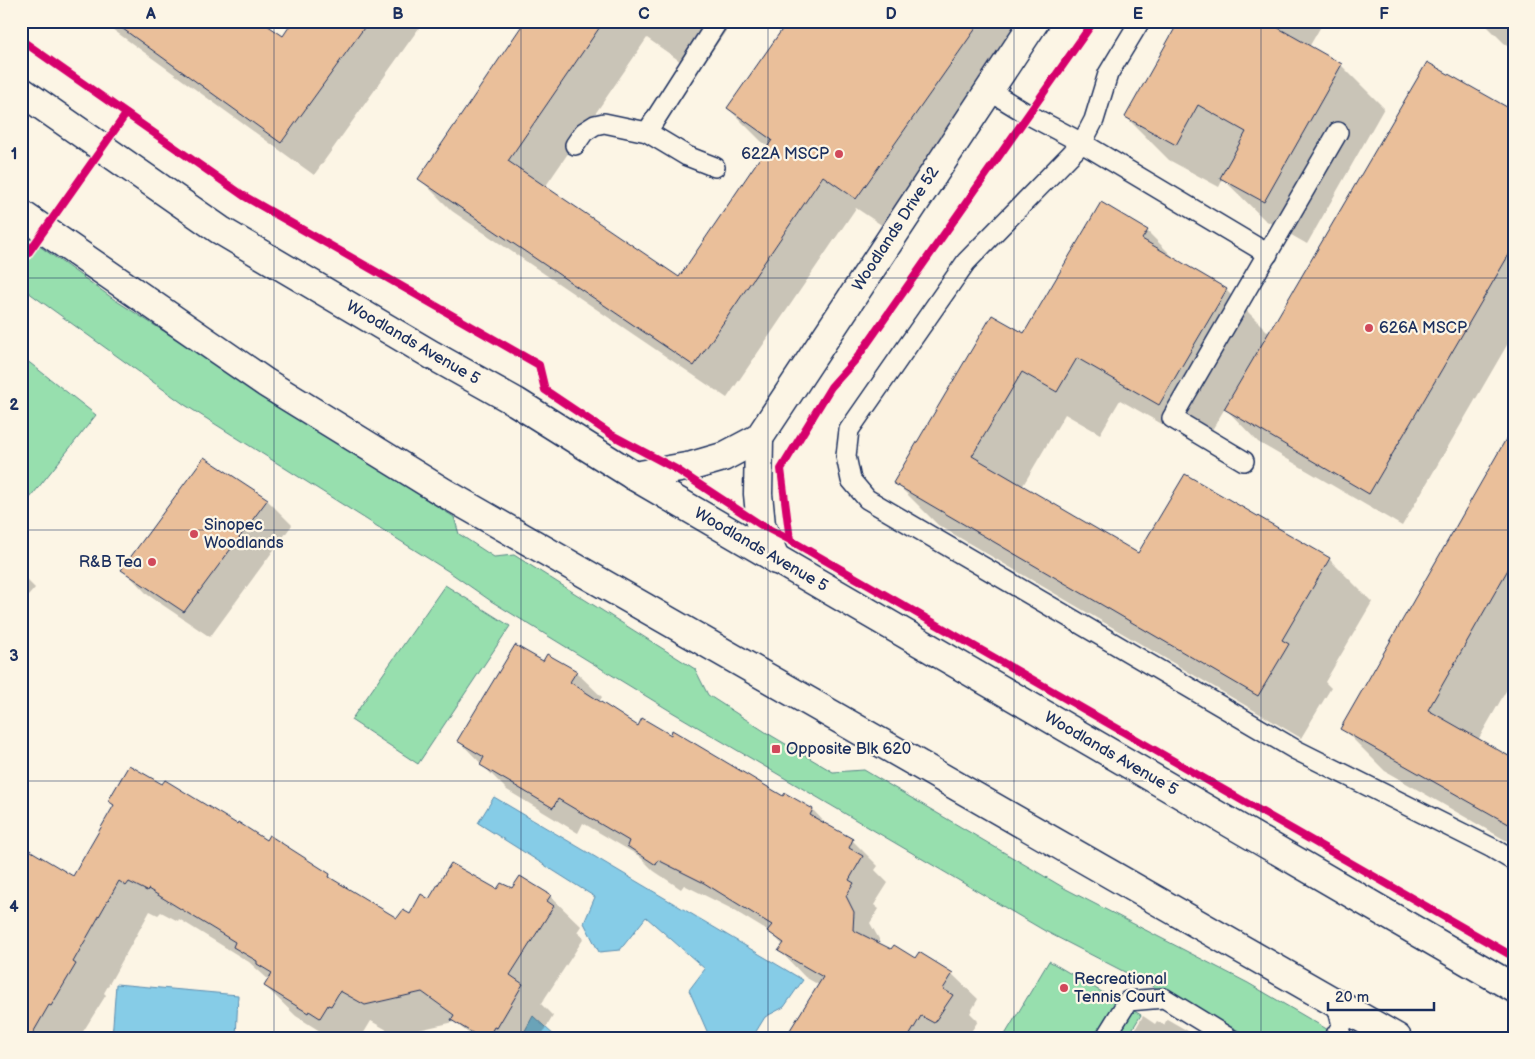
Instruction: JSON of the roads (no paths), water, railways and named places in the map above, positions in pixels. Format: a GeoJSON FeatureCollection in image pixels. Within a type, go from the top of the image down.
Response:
{"type":"FeatureCollection","features":[{"type":"Feature","properties":{"kind":"main road","name":"Woodlands Drive 52"},"geometry":{"type":"LineString","coordinates":[[634,476],[692,466],[723,457],[758,438],[1035,21]]}},
{"type":"Feature","properties":{"kind":"main road","name":"Woodlands Avenue 5"},"geometry":{"type":"LineString","coordinates":[[21,91],[220,230],[432,355],[516,402],[634,476],[776,560],[1514,988]]}},
{"type":"Feature","properties":{"kind":"main road"},"geometry":{"type":"LineString","coordinates":[[21,214],[266,382],[443,492],[1397,1038]]}},
{"type":"Feature","properties":{"kind":"main road"},"geometry":{"type":"LineString","coordinates":[[758,438],[758,494],[761,525],[776,560]]}},
{"type":"Feature","properties":{"kind":"lane"},"geometry":{"type":"LineString","coordinates":[[647,132],[718,21]]}},
{"type":"Feature","properties":{"kind":"lane"},"geometry":{"type":"LineString","coordinates":[[1140,21],[1108,74],[1094,120],[1082,143],[966,262],[848,430],[846,456],[851,480],[867,499],[1296,750],[1492,848],[1514,861]]}},
{"type":"Feature","properties":{"kind":"lane"},"geometry":{"type":"LineString","coordinates":[[988,90],[1082,143],[1268,254]]}},
{"type":"Feature","properties":{"kind":"lane"},"geometry":{"type":"LineString","coordinates":[[575,145],[584,132],[595,125],[604,123],[647,132],[687,156],[715,167]]}},
{"type":"Feature","properties":{"kind":"lane"},"geometry":{"type":"LineString","coordinates":[[1244,461],[1172,418],[1338,132]]}},
{"type":"Feature","properties":{"kind":"lane"},"geometry":{"type":"LineString","coordinates":[[1105,1038],[1128,1001],[1164,998],[1229,1038]]}},
{"type":"Feature","properties":{"kind":"lane"},"geometry":{"type":"LineString","coordinates":[[1334,1038],[1342,1025],[1336,1002]]}},
{"type":"Feature","properties":{"kind":"water"},"geometry":{"type":"Polygon","coordinates":[[[494,797],[803,980],[784,1007],[765,1017],[752,1038],[710,1038],[689,990],[705,969],[646,917],[620,950],[599,952],[584,923],[595,897],[478,823],[494,797]]]}},
{"type":"Feature","properties":{"kind":"water"},"geometry":{"type":"Polygon","coordinates":[[[116,984],[238,995],[236,1038],[112,1038],[116,984]]]}},
{"type":"Feature","properties":{"kind":"water"},"geometry":{"type":"Polygon","coordinates":[[[533,1016],[557,1038],[521,1038],[533,1016]]]}},
{"type":"Feature","properties":{"kind":"place","name":"622A MSCP"},"geometry":{"type":"Point","coordinates":[839,154]}},
{"type":"Feature","properties":{"kind":"place","name":"626A MSCP"},"geometry":{"type":"Point","coordinates":[1369,328]}},
{"type":"Feature","properties":{"kind":"place","name":"Sinopec Woodlands"},"geometry":{"type":"Point","coordinates":[194,534]}},
{"type":"Feature","properties":{"kind":"place","name":"R&B Tea"},"geometry":{"type":"Point","coordinates":[152,562]}},
{"type":"Feature","properties":{"kind":"place","name":"Opposite Blk 620"},"geometry":{"type":"Point","coordinates":[776,749]}},
{"type":"Feature","properties":{"kind":"place","name":"Recreational Tennis Court"},"geometry":{"type":"Point","coordinates":[1064,988]}}]}
